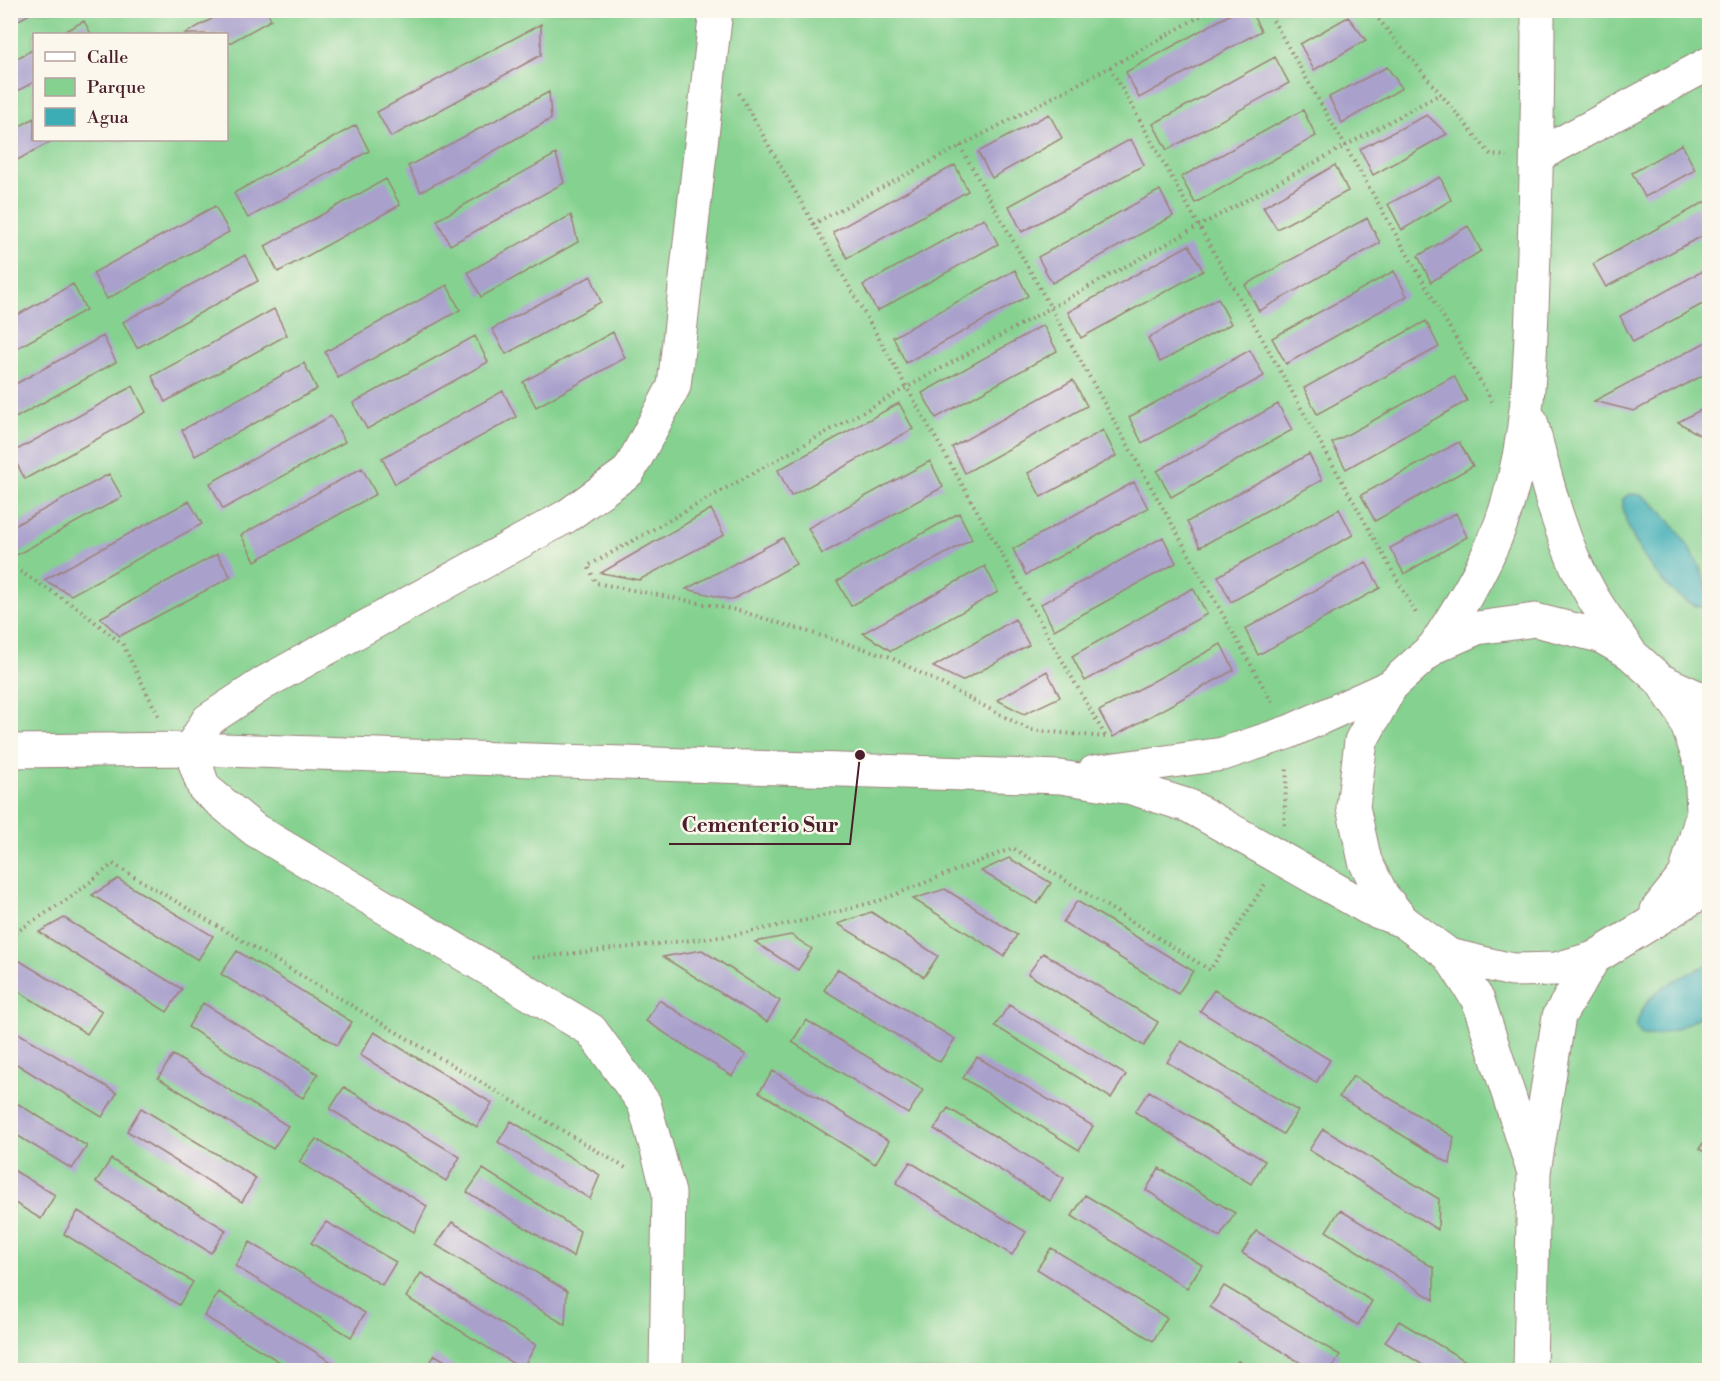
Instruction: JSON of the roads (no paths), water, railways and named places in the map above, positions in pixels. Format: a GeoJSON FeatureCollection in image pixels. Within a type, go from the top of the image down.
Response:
{"type":"FeatureCollection","features":[{"type":"Feature","properties":{"kind":"lane"},"geometry":{"type":"LineString","coordinates":[[180,749],[208,720],[264,683],[567,516],[628,471],[674,386],[716,10]]}},
{"type":"Feature","properties":{"kind":"lane"},"geometry":{"type":"LineString","coordinates":[[1060,777],[1223,754],[1289,732],[1390,686],[1434,647],[1468,595],[1487,559],[1508,504],[1513,411],[1537,156],[1538,10]]}},
{"type":"Feature","properties":{"kind":"lane"},"geometry":{"type":"LineString","coordinates":[[1537,156],[1710,63]]}},
{"type":"Feature","properties":{"kind":"lane"},"geometry":{"type":"LineString","coordinates":[[1513,411],[1574,558],[1592,595],[1630,653]]}},
{"type":"Feature","properties":{"kind":"lane"},"geometry":{"type":"LineString","coordinates":[[1434,647],[1477,628],[1535,620],[1600,636],[1630,653],[1660,680],[1683,714],[1701,763],[1703,812],[1685,875],[1639,931]]}},
{"type":"Feature","properties":{"kind":"lane"},"geometry":{"type":"LineString","coordinates":[[1660,680],[1710,703]]}},
{"type":"Feature","properties":{"kind":"lane"},"geometry":{"type":"LineString","coordinates":[[1390,686],[1361,741],[1353,807],[1365,861],[1383,895],[1403,921],[1449,955],[1478,1000],[1534,1172]]}},
{"type":"Feature","properties":{"kind":"lane"},"geometry":{"type":"LineString","coordinates":[[180,749],[204,788],[255,830],[591,1030],[644,1103],[669,1193],[666,1371]]}},
{"type":"Feature","properties":{"kind":"lane"},"geometry":{"type":"LineString","coordinates":[[10,751],[180,749],[1060,777],[1132,788],[1189,806],[1368,908],[1403,921]]}},
{"type":"Feature","properties":{"kind":"lane"},"geometry":{"type":"LineString","coordinates":[[1449,955],[1512,970],[1556,969],[1594,958],[1710,887]]}},
{"type":"Feature","properties":{"kind":"lane"},"geometry":{"type":"LineString","coordinates":[[1530,1371],[1534,1172],[1559,1016],[1594,958]]}},
{"type":"Feature","properties":{"kind":"water"},"geometry":{"type":"Polygon","coordinates":[[[1629,494],[1641,495],[1653,504],[1677,530],[1705,580],[1707,595],[1704,607],[1691,604],[1677,595],[1650,565],[1638,547],[1624,513],[1623,499],[1629,494]]]}},
{"type":"Feature","properties":{"kind":"water"},"geometry":{"type":"Polygon","coordinates":[[[1709,964],[1709,1011],[1669,1032],[1642,1035],[1636,1028],[1640,1014],[1654,995],[1663,987],[1709,964]]]}},
{"type":"Feature","properties":{"kind":"place","name":"Cementerio Sur"},"geometry":{"type":"Point","coordinates":[860,755]}}]}
